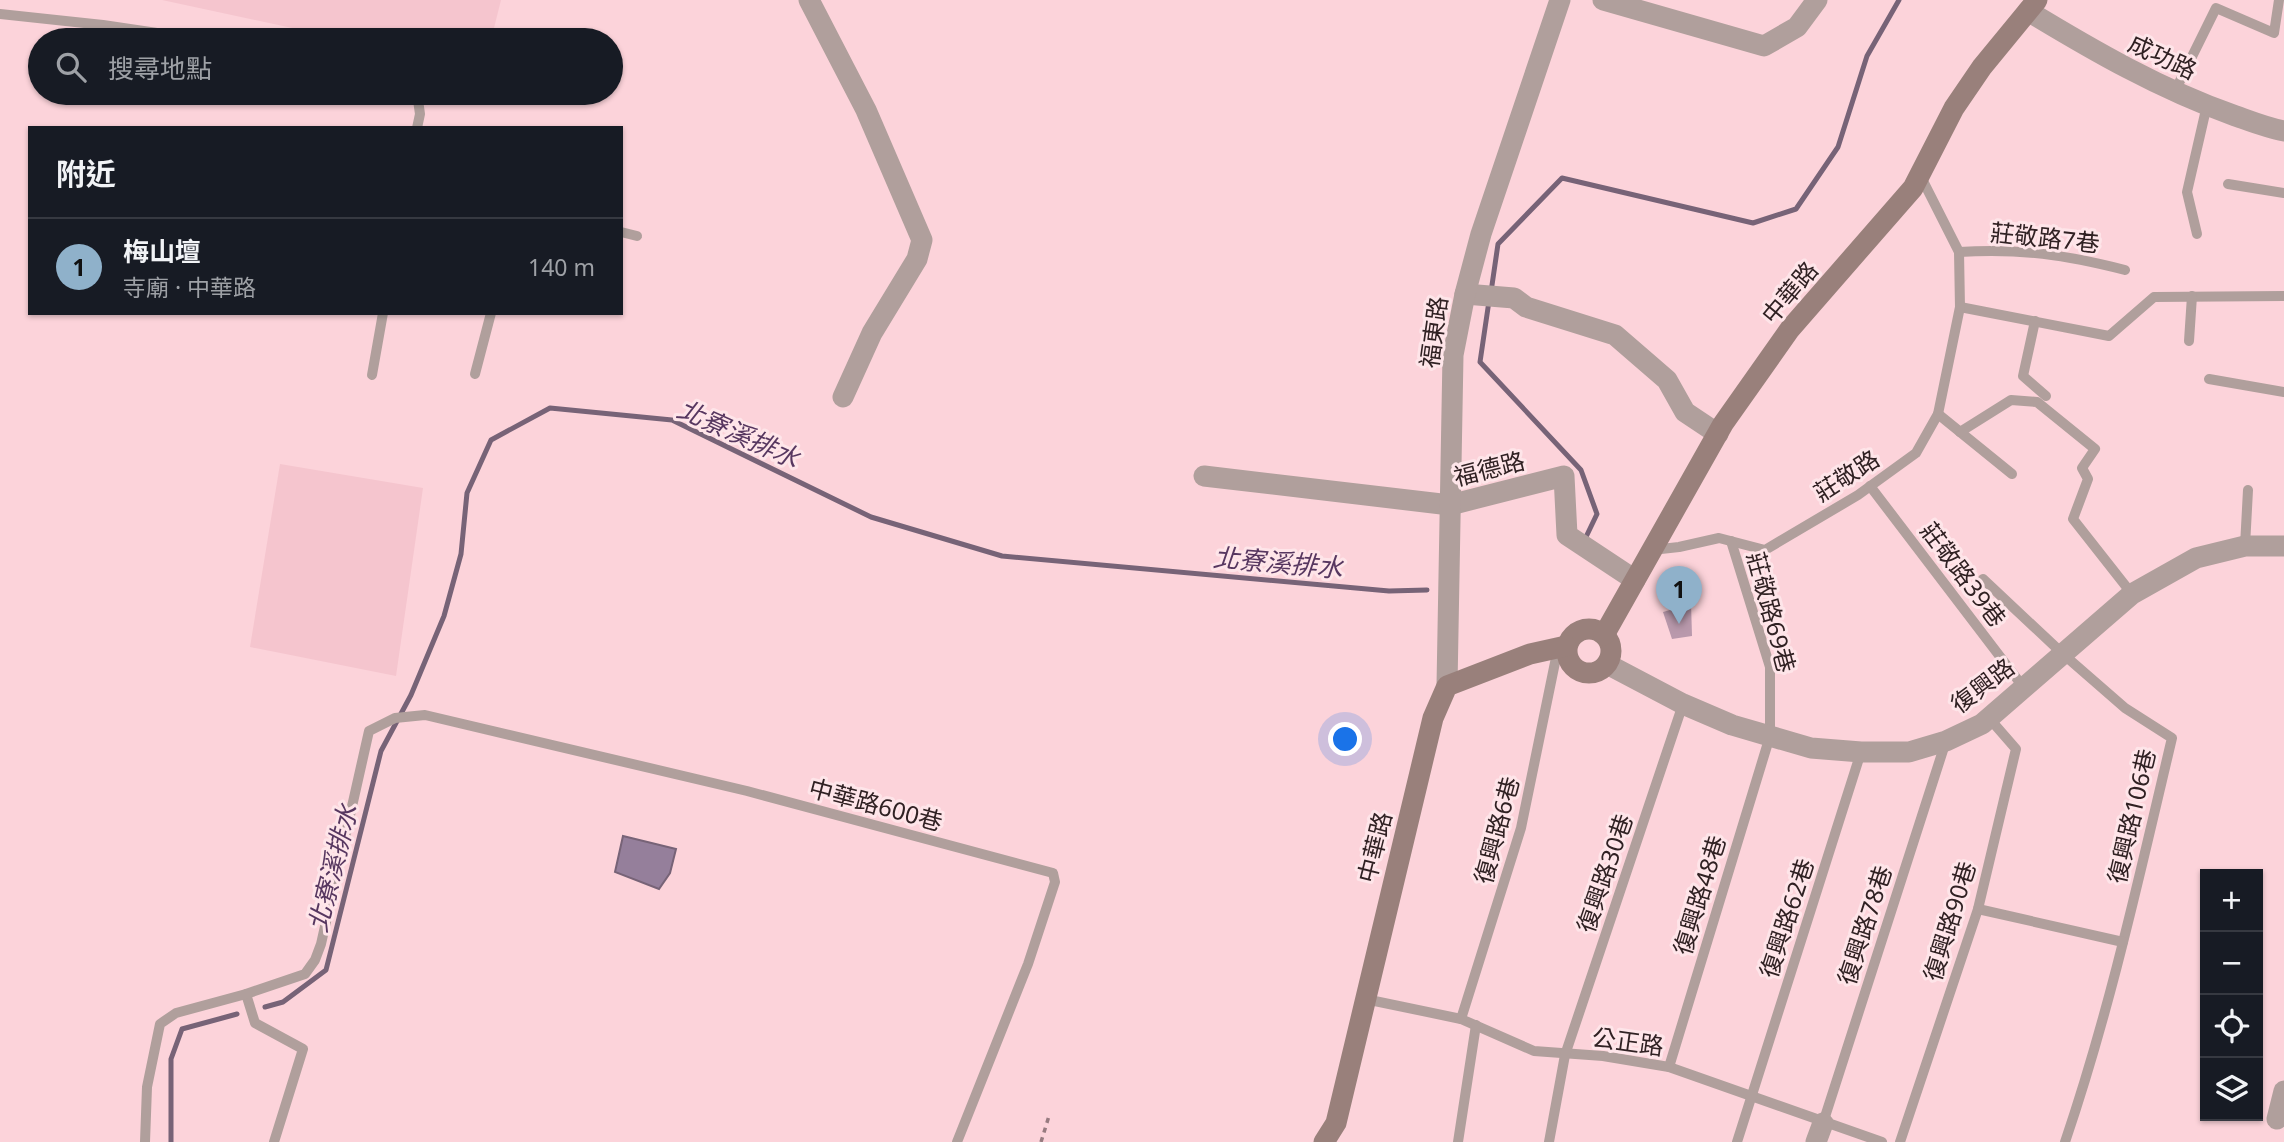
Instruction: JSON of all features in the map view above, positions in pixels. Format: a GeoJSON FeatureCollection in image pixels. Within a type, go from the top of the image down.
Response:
{"type":"FeatureCollection","features":[{"type":"Feature","properties":{"kind":"street"},"geometry":{"type":"LineString","coordinates":[[809,0],[866,110],[922,240],[917,259],[872,333],[843,397]]}},
{"type":"Feature","properties":{"kind":"street","name":"福東路"},"geometry":{"type":"LineString","coordinates":[[1447,687],[1453,355],[1482,295],[1481,234],[1560,0]]}},
{"type":"Feature","properties":{"kind":"street"},"geometry":{"type":"LineString","coordinates":[[1602,0],[1764,46],[1797,27],[1817,0]]}},
{"type":"Feature","properties":{"kind":"street","name":"成功路"},"geometry":{"type":"LineString","coordinates":[[2032,6],[2105,58],[2207,106],[2284,131]]}},
{"type":"Feature","properties":{"kind":"street","name":"中華路"},"geometry":{"type":"LineString","coordinates":[[1604,635],[1718,433],[1790,329],[1913,188],[1954,108],[1982,67],[2032,6]]}},
{"type":"Feature","properties":{"kind":"street"},"geometry":{"type":"LineString","coordinates":[[1482,295],[1514,298],[1525,307],[1615,335],[1667,380],[1685,412],[1718,433]]}},
{"type":"Feature","properties":{"kind":"street","name":"福德路"},"geometry":{"type":"LineString","coordinates":[[1204,476],[1450,505],[1564,476],[1567,535],[1635,580]]}},
{"type":"Feature","properties":{"kind":"street","name":"復興路"},"geometry":{"type":"LineString","coordinates":[[1607,664],[1683,704],[1732,725],[1811,748],[1909,752],[1946,741],[1982,724],[2132,594],[2196,558],[2245,546],[2284,546]]}},
{"type":"Feature","properties":{"kind":"street"},"geometry":{"type":"LineString","coordinates":[[1447,687],[1530,654],[1562,647],[1579,632],[1592,630],[1604,635],[1611,649],[1607,664],[1593,673],[1577,671],[1562,647]]}},
{"type":"Feature","properties":{"kind":"street","name":"中華路"},"geometry":{"type":"LineString","coordinates":[[1330,1139],[1433,718],[1447,687]]}},
{"type":"Feature","properties":{"kind":"street"},"geometry":{"type":"LineString","coordinates":[[2277,1119],[2284,1091]]}},
{"type":"Feature","properties":{"kind":"lane"},"geometry":{"type":"LineString","coordinates":[[2175,92],[2216,8],[2274,33],[2279,0]]}},
{"type":"Feature","properties":{"kind":"lane"},"geometry":{"type":"LineString","coordinates":[[0,14],[123,28]]}},
{"type":"Feature","properties":{"kind":"lane"},"geometry":{"type":"LineString","coordinates":[[417,126],[419,105]]}},
{"type":"Feature","properties":{"kind":"lane"},"geometry":{"type":"LineString","coordinates":[[2197,234],[2187,192],[2207,106]]}},
{"type":"Feature","properties":{"kind":"lane"},"geometry":{"type":"LineString","coordinates":[[1920,175],[1959,252]]}},
{"type":"Feature","properties":{"kind":"lane"},"geometry":{"type":"LineString","coordinates":[[2228,184],[2284,193]]}},
{"type":"Feature","properties":{"kind":"lane"},"geometry":{"type":"LineString","coordinates":[[623,232],[637,236]]}},
{"type":"Feature","properties":{"kind":"lane","name":"莊敬路7巷"},"geometry":{"type":"LineString","coordinates":[[1959,252],[2001,249],[2071,257],[2125,270]]}},
{"type":"Feature","properties":{"kind":"lane","name":"莊敬路"},"geometry":{"type":"LineString","coordinates":[[1652,550],[1719,538],[1765,550],[1870,486],[1916,453],[1938,414],[1960,307],[1959,252]]}},
{"type":"Feature","properties":{"kind":"lane"},"geometry":{"type":"LineString","coordinates":[[2189,341],[2192,296]]}},
{"type":"Feature","properties":{"kind":"lane"},"geometry":{"type":"LineString","coordinates":[[1960,307],[2109,336],[2154,297],[2284,296]]}},
{"type":"Feature","properties":{"kind":"lane"},"geometry":{"type":"LineString","coordinates":[[372,376],[383,315]]}},
{"type":"Feature","properties":{"kind":"lane"},"geometry":{"type":"LineString","coordinates":[[475,374],[490,315]]}},
{"type":"Feature","properties":{"kind":"lane"},"geometry":{"type":"LineString","coordinates":[[2035,321],[2023,376],[2046,396]]}},
{"type":"Feature","properties":{"kind":"lane"},"geometry":{"type":"LineString","coordinates":[[2209,379],[2284,392]]}},
{"type":"Feature","properties":{"kind":"lane"},"geometry":{"type":"LineString","coordinates":[[1960,432],[2011,400],[2037,402],[2095,449],[2081,468],[2088,479],[2073,519],[2132,594]]}},
{"type":"Feature","properties":{"kind":"lane"},"geometry":{"type":"LineString","coordinates":[[1938,414],[2012,474]]}},
{"type":"Feature","properties":{"kind":"lane","name":"莊敬路39巷"},"geometry":{"type":"LineString","coordinates":[[1870,486],[2024,688]]}},
{"type":"Feature","properties":{"kind":"lane"},"geometry":{"type":"LineString","coordinates":[[2245,546],[2248,490]]}},
{"type":"Feature","properties":{"kind":"lane","name":"莊敬路69巷"},"geometry":{"type":"LineString","coordinates":[[1731,541],[1770,667],[1770,736]]}},
{"type":"Feature","properties":{"kind":"lane","name":"復興路106巷"},"geometry":{"type":"LineString","coordinates":[[1983,579],[2125,708],[2172,738],[2123,942],[2086,1081],[2065,1142]]}},
{"type":"Feature","properties":{"kind":"lane","name":"復興路6巷"},"geometry":{"type":"LineString","coordinates":[[1461,1019],[1521,828],[1562,647]]}},
{"type":"Feature","properties":{"kind":"lane","name":"復興路30巷"},"geometry":{"type":"LineString","coordinates":[[1549,1142],[1565,1055],[1683,704]]}},
{"type":"Feature","properties":{"kind":"lane","name":"中華路600巷"},"geometry":{"type":"LineString","coordinates":[[246,994],[306,974],[315,960],[321,944],[369,732],[395,719],[425,715],[747,791],[1053,873],[1055,882],[1028,964],[957,1142]]}},
{"type":"Feature","properties":{"kind":"lane","name":"復興路90巷"},"geometry":{"type":"LineString","coordinates":[[1900,1142],[1978,909],[2016,749],[1989,718]]}},
{"type":"Feature","properties":{"kind":"lane","name":"復興路48巷"},"geometry":{"type":"LineString","coordinates":[[1669,1067],[1770,736]]}},
{"type":"Feature","properties":{"kind":"lane","name":"復興路78巷"},"geometry":{"type":"LineString","coordinates":[[1819,1132],[1946,741]]}},
{"type":"Feature","properties":{"kind":"lane","name":"復興路62巷"},"geometry":{"type":"LineString","coordinates":[[1737,1142],[1861,752]]}},
{"type":"Feature","properties":{"kind":"lane"},"geometry":{"type":"LineString","coordinates":[[1978,909],[2123,942]]}},
{"type":"Feature","properties":{"kind":"lane"},"geometry":{"type":"LineString","coordinates":[[145,1142],[146,1087],[160,1024],[176,1013],[246,994],[255,1023],[303,1049],[274,1142]]}},
{"type":"Feature","properties":{"kind":"lane","name":"公正路"},"geometry":{"type":"LineString","coordinates":[[1365,999],[1461,1019],[1534,1051],[1603,1056],[1669,1067],[1751,1096],[1819,1132],[1882,1142]]}},
{"type":"Feature","properties":{"kind":"lane"},"geometry":{"type":"LineString","coordinates":[[1458,1142],[1476,1026]]}},
{"type":"Feature","properties":{"kind":"path"},"geometry":{"type":"LineString","coordinates":[[1041,1142],[1049,1115]]}},
{"type":"Feature","properties":{"kind":"shaded area"},"geometry":{"type":"Polygon","coordinates":[[[162,0],[501,0],[494,28],[292,28],[162,0]]]}},
{"type":"Feature","properties":{"kind":"shaded area"},"geometry":{"type":"Polygon","coordinates":[[[280,464],[423,488],[396,676],[250,647],[280,464]]]}},
{"type":"Feature","properties":{"kind":"shaded area"},"geometry":{"type":"Polygon","coordinates":[[[623,836],[676,849],[670,873],[659,889],[615,872],[623,836]]]}},
{"type":"Feature","properties":{"kind":"building"},"geometry":{"type":"Polygon","coordinates":[[[1691,604],[1692,636],[1672,639],[1663,612],[1691,604]]]}},
{"type":"Feature","properties":{"kind":"waterway","name":"北寮溪排水"},"geometry":{"type":"LineString","coordinates":[[1491,292],[1498,244],[1562,178],[1753,223],[1796,209],[1838,147],[1867,56],[1899,0]]}},
{"type":"Feature","properties":{"kind":"waterway","name":"北寮溪排水"},"geometry":{"type":"LineString","coordinates":[[1489,301],[1480,362],[1581,470],[1597,514],[1585,539]]}},
{"type":"Feature","properties":{"kind":"waterway","name":"北寮溪排水"},"geometry":{"type":"LineString","coordinates":[[265,1007],[283,1002],[326,970],[381,751],[411,695],[444,616],[461,554],[467,493],[491,440],[550,408],[672,420],[871,517],[1002,556],[1389,591],[1427,590]]}},
{"type":"Feature","properties":{"kind":"waterway","name":"北寮溪排水"},"geometry":{"type":"LineString","coordinates":[[171,1142],[171,1059],[182,1029],[237,1014]]}},
{"type":"Feature","properties":{"kind":"place","name":"梅山壇"},"geometry":{"type":"Point","coordinates":[1679,624]}}]}
